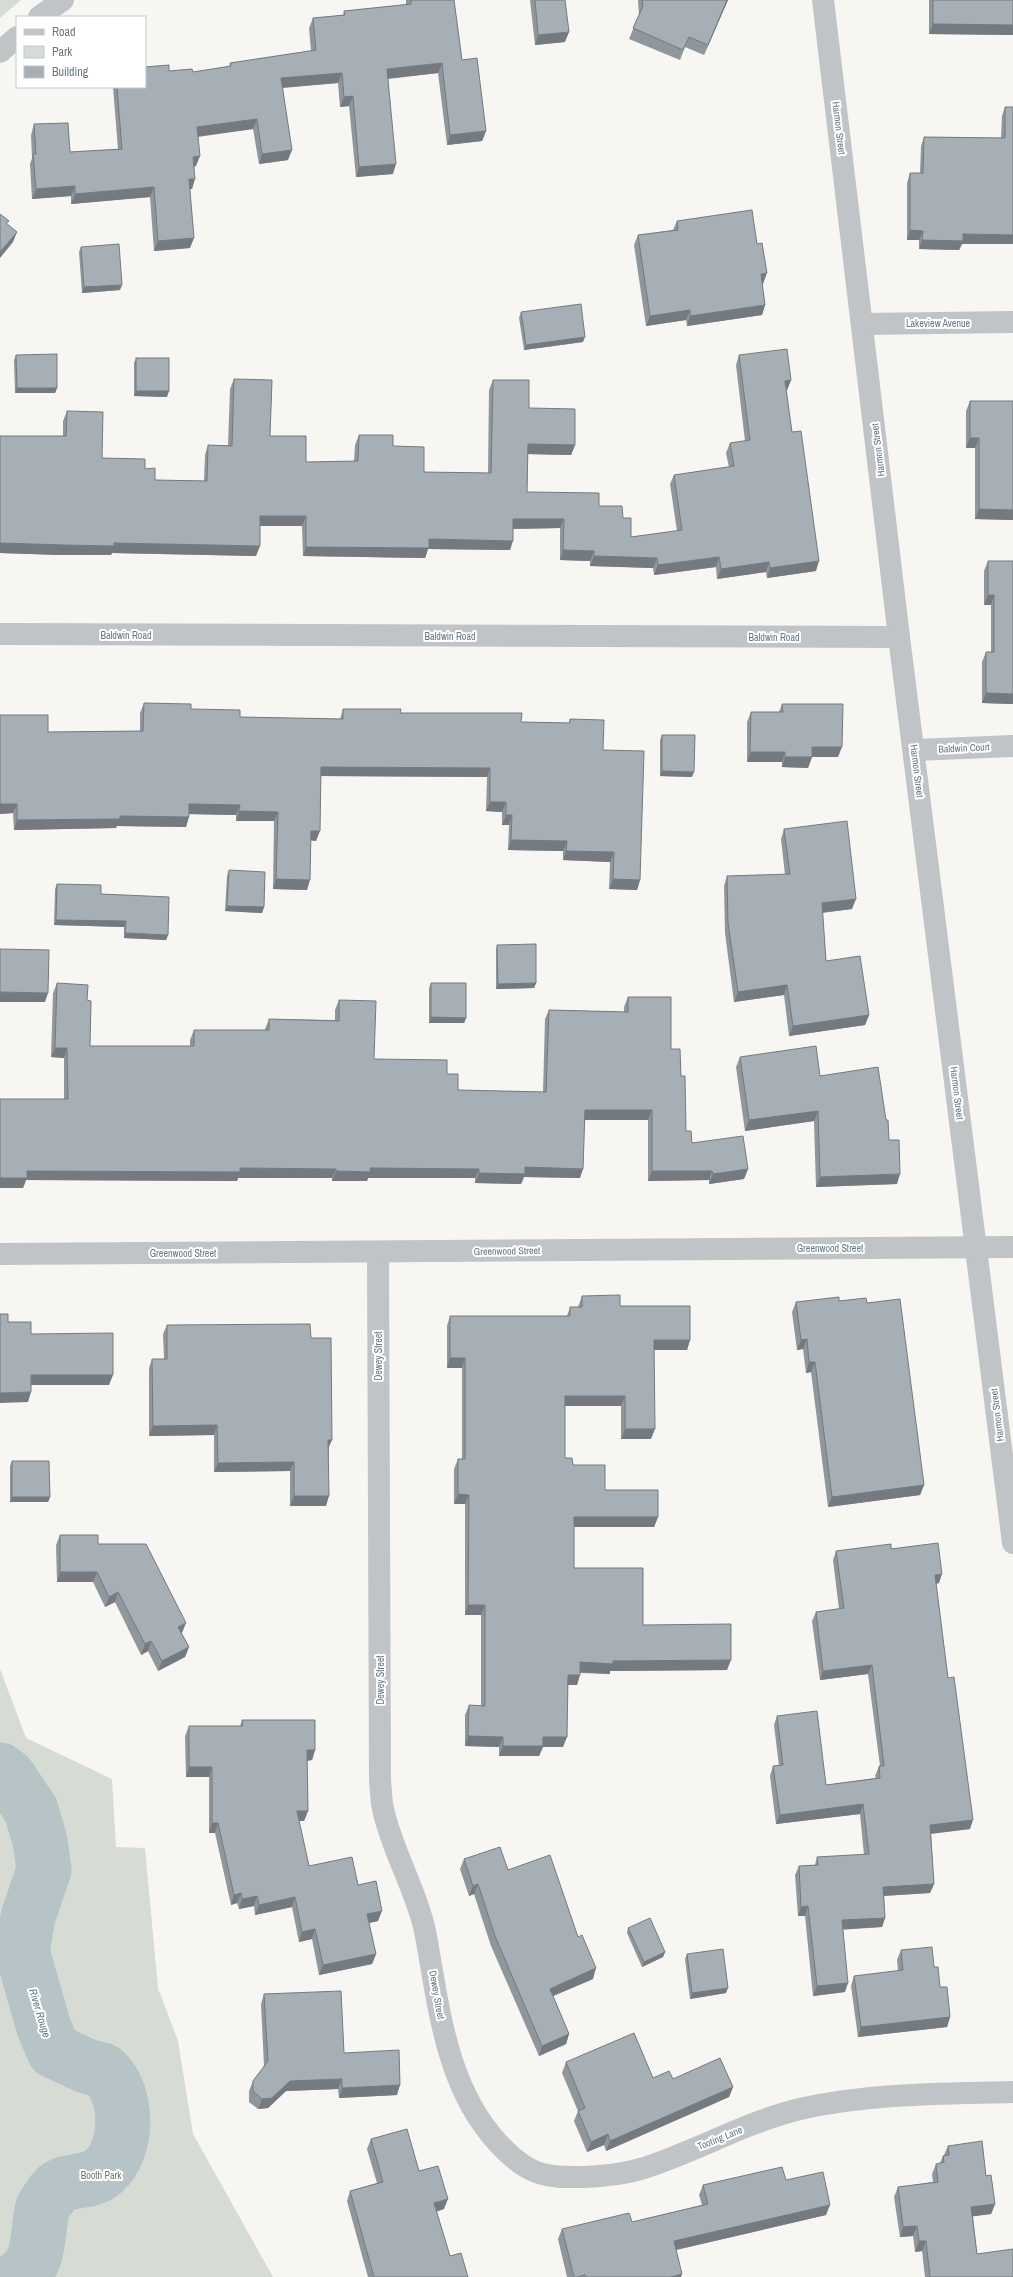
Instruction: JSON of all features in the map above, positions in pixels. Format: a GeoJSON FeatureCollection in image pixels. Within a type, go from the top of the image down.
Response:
{"type":"FeatureCollection","features":[{"type":"Feature","properties":{"kind":"street"},"geometry":{"type":"LineString","coordinates":[[40,16],[63,0]]}},
{"type":"Feature","properties":{"kind":"street","name":"Harmon Street"},"geometry":{"type":"LineString","coordinates":[[823,0],[863,324],[899,637],[915,750],[1013,1543]]}},
{"type":"Feature","properties":{"kind":"street"},"geometry":{"type":"LineString","coordinates":[[0,52],[16,38]]}},
{"type":"Feature","properties":{"kind":"street","name":"Lakeview Avenue"},"geometry":{"type":"LineString","coordinates":[[863,324],[1013,322]]}},
{"type":"Feature","properties":{"kind":"street","name":"Baldwin Road"},"geometry":{"type":"LineString","coordinates":[[0,634],[899,637]]}},
{"type":"Feature","properties":{"kind":"street","name":"Baldwin Court"},"geometry":{"type":"LineString","coordinates":[[915,750],[1013,746]]}},
{"type":"Feature","properties":{"kind":"street","name":"Greenwood Street"},"geometry":{"type":"LineString","coordinates":[[0,1254],[1013,1247]]}},
{"type":"Feature","properties":{"kind":"street","name":"Dewey Street"},"geometry":{"type":"LineString","coordinates":[[378,1252],[380,1781],[382,1808],[414,1892],[424,1928],[442,2023],[453,2064],[465,2095]]}},
{"type":"Feature","properties":{"kind":"street","name":"Tooting Lane"},"geometry":{"type":"LineString","coordinates":[[465,2095],[477,2117],[509,2155],[538,2173],[563,2177],[618,2175],[644,2168],[771,2118],[801,2109],[882,2097],[1013,2092]]}},
{"type":"Feature","properties":{"kind":"green space"},"geometry":{"type":"Polygon","coordinates":[[[0,0],[21,0],[0,18],[0,0]]]}},
{"type":"Feature","properties":{"kind":"green space","name":"Booth Park"},"geometry":{"type":"Polygon","coordinates":[[[0,1669],[26,1738],[112,1779],[116,1847],[145,1848],[158,1988],[178,2041],[193,2134],[273,2277],[0,2277],[0,1669]]]}},
{"type":"Feature","properties":{"kind":"building"},"geometry":{"type":"Polygon","coordinates":[[[411,0],[454,0],[462,60],[477,58],[486,131],[450,135],[442,63],[387,69],[396,164],[359,167],[353,96],[344,97],[342,73],[281,78],[292,150],[262,154],[257,119],[197,127],[200,156],[193,157],[195,179],[189,179],[194,238],[158,241],[154,187],[75,194],[75,186],[36,189],[33,154],[36,154],[34,124],[68,123],[70,152],[122,149],[117,88],[146,88],[146,67],[169,65],[169,71],[192,69],[193,72],[231,66],[230,63],[316,50],[313,18],[345,15],[344,11],[411,4],[411,0]]]}},
{"type":"Feature","properties":{"kind":"building"},"geometry":{"type":"Polygon","coordinates":[[[535,0],[565,0],[569,32],[538,35],[535,0]]]}},
{"type":"Feature","properties":{"kind":"building"},"geometry":{"type":"Polygon","coordinates":[[[642,0],[727,0],[708,45],[689,37],[683,50],[633,28],[643,6],[642,0]]]}},
{"type":"Feature","properties":{"kind":"building"},"geometry":{"type":"Polygon","coordinates":[[[933,0],[1013,0],[1013,25],[933,24],[933,0]]]}},
{"type":"Feature","properties":{"kind":"building"},"geometry":{"type":"Polygon","coordinates":[[[1005,107],[1013,107],[1013,235],[963,234],[963,241],[922,240],[923,231],[910,230],[910,173],[923,173],[924,137],[1005,138],[1005,107]]]}},
{"type":"Feature","properties":{"kind":"building"},"geometry":{"type":"Polygon","coordinates":[[[752,210],[757,244],[762,243],[767,273],[761,274],[765,305],[690,316],[690,310],[650,316],[638,235],[678,230],[677,221],[752,210]]]}},
{"type":"Feature","properties":{"kind":"building"},"geometry":{"type":"Polygon","coordinates":[[[0,214],[9,221],[6,223],[17,232],[0,252],[0,214]]]}},
{"type":"Feature","properties":{"kind":"building"},"geometry":{"type":"Polygon","coordinates":[[[119,244],[122,285],[84,287],[81,247],[119,244]]]}},
{"type":"Feature","properties":{"kind":"building"},"geometry":{"type":"Polygon","coordinates":[[[581,304],[585,337],[526,345],[521,312],[581,304]]]}},
{"type":"Feature","properties":{"kind":"building"},"geometry":{"type":"Polygon","coordinates":[[[787,349],[791,380],[785,381],[792,432],[801,431],[819,561],[770,568],[769,562],[721,569],[719,557],[658,565],[657,558],[594,556],[594,551],[563,550],[564,519],[513,519],[513,541],[429,539],[429,548],[306,547],[306,516],[260,516],[260,546],[114,543],[114,546],[0,543],[0,436],[66,436],[67,411],[103,412],[102,458],[145,459],[145,469],[155,468],[155,480],[207,481],[208,445],[232,446],[234,379],[272,380],[270,436],[306,436],[306,462],[358,461],[359,435],[393,435],[393,446],[424,447],[424,472],[491,473],[493,380],[529,380],[529,408],[575,409],[575,445],[528,444],[527,492],[599,493],[599,506],[622,506],[623,518],[631,518],[631,537],[682,530],[674,475],[734,466],[730,443],[750,440],[739,355],[787,349]]]}},
{"type":"Feature","properties":{"kind":"building"},"geometry":{"type":"Polygon","coordinates":[[[57,354],[57,388],[17,388],[16,355],[57,354]]]}},
{"type":"Feature","properties":{"kind":"building"},"geometry":{"type":"Polygon","coordinates":[[[136,358],[169,358],[169,391],[136,391],[136,358]]]}},
{"type":"Feature","properties":{"kind":"building"},"geometry":{"type":"Polygon","coordinates":[[[970,401],[1013,401],[1013,510],[979,509],[979,438],[970,438],[970,401]]]}},
{"type":"Feature","properties":{"kind":"building"},"geometry":{"type":"Polygon","coordinates":[[[988,561],[1013,561],[1013,694],[986,693],[986,652],[994,652],[994,595],[988,595],[988,561]]]}},
{"type":"Feature","properties":{"kind":"building"},"geometry":{"type":"Polygon","coordinates":[[[144,703],[191,704],[191,709],[240,710],[240,717],[343,719],[343,709],[401,709],[400,713],[522,713],[521,722],[570,723],[570,719],[604,720],[603,750],[644,751],[640,880],[613,879],[614,852],[566,851],[567,841],[511,840],[512,815],[506,815],[506,802],[490,802],[490,768],[321,767],[320,831],[311,831],[310,880],[276,879],[278,812],[239,811],[240,805],[189,804],[189,817],[120,816],[120,819],[17,820],[17,804],[0,804],[0,715],[48,715],[48,732],[143,731],[144,703]]]}},
{"type":"Feature","properties":{"kind":"building"},"geometry":{"type":"Polygon","coordinates":[[[782,704],[843,704],[842,747],[812,747],[812,757],[785,757],[785,752],[750,752],[751,712],[783,712],[782,704]]]}},
{"type":"Feature","properties":{"kind":"building"},"geometry":{"type":"Polygon","coordinates":[[[662,735],[695,735],[694,772],[662,771],[662,735]]]}},
{"type":"Feature","properties":{"kind":"building"},"geometry":{"type":"Polygon","coordinates":[[[847,821],[856,899],[822,903],[826,961],[860,956],[869,1015],[793,1026],[787,985],[738,992],[728,923],[727,876],[790,874],[784,829],[847,821]]]}},
{"type":"Feature","properties":{"kind":"building"},"geometry":{"type":"Polygon","coordinates":[[[229,870],[265,872],[264,907],[227,906],[229,870]]]}},
{"type":"Feature","properties":{"kind":"building"},"geometry":{"type":"Polygon","coordinates":[[[57,884],[101,885],[101,894],[169,897],[168,935],[125,933],[126,921],[56,920],[57,884]]]}},
{"type":"Feature","properties":{"kind":"building"},"geometry":{"type":"Polygon","coordinates":[[[536,944],[536,983],[498,984],[497,945],[536,944]]]}},
{"type":"Feature","properties":{"kind":"building"},"geometry":{"type":"Polygon","coordinates":[[[0,949],[49,950],[48,993],[0,992],[0,949]]]}},
{"type":"Feature","properties":{"kind":"building"},"geometry":{"type":"Polygon","coordinates":[[[57,983],[88,985],[87,1000],[91,1001],[90,1046],[194,1046],[194,1030],[269,1030],[269,1019],[339,1021],[339,1000],[376,1001],[374,1059],[447,1060],[447,1074],[458,1074],[458,1090],[546,1092],[549,1010],[628,1012],[628,997],[671,997],[671,1049],[680,1049],[681,1076],[685,1076],[686,1131],[691,1131],[692,1143],[743,1136],[748,1169],[713,1174],[712,1171],[652,1171],[652,1110],[585,1110],[583,1169],[525,1167],[525,1174],[479,1173],[479,1169],[370,1168],[370,1172],[336,1171],[336,1169],[240,1168],[240,1172],[27,1171],[27,1178],[0,1178],[0,1099],[68,1099],[67,1048],[55,1048],[57,983]]]}},
{"type":"Feature","properties":{"kind":"building"},"geometry":{"type":"Polygon","coordinates":[[[431,983],[466,983],[466,1018],[431,1017],[431,983]]]}},
{"type":"Feature","properties":{"kind":"building"},"geometry":{"type":"Polygon","coordinates":[[[816,1046],[820,1076],[878,1067],[886,1120],[888,1120],[889,1140],[899,1140],[900,1174],[820,1177],[818,1111],[749,1120],[740,1057],[816,1046]]]}},
{"type":"Feature","properties":{"kind":"building"},"geometry":{"type":"Polygon","coordinates":[[[620,1295],[620,1306],[690,1306],[690,1340],[654,1340],[655,1429],[625,1429],[625,1396],[565,1396],[565,1458],[572,1458],[573,1465],[605,1465],[605,1490],[658,1490],[658,1517],[574,1517],[574,1568],[643,1568],[643,1625],[731,1624],[731,1660],[613,1661],[613,1664],[580,1662],[580,1675],[568,1675],[567,1737],[543,1737],[543,1746],[503,1746],[503,1737],[468,1736],[469,1705],[485,1706],[485,1605],[468,1605],[469,1495],[458,1494],[458,1459],[465,1459],[465,1358],[450,1358],[450,1316],[570,1316],[570,1307],[582,1307],[582,1296],[620,1295]]]}},
{"type":"Feature","properties":{"kind":"building"},"geometry":{"type":"Polygon","coordinates":[[[839,1297],[839,1301],[866,1298],[867,1303],[900,1299],[924,1485],[832,1497],[815,1362],[809,1362],[807,1339],[801,1340],[796,1302],[839,1297]]]}},
{"type":"Feature","properties":{"kind":"building"},"geometry":{"type":"Polygon","coordinates":[[[0,1314],[8,1314],[8,1322],[31,1322],[31,1334],[113,1333],[113,1375],[31,1375],[31,1392],[0,1393],[0,1314]]]}},
{"type":"Feature","properties":{"kind":"building"},"geometry":{"type":"Polygon","coordinates":[[[310,1324],[311,1338],[331,1338],[332,1440],[328,1440],[329,1496],[294,1496],[294,1462],[218,1463],[217,1425],[153,1426],[152,1359],[167,1359],[167,1325],[310,1324]]]}},
{"type":"Feature","properties":{"kind":"building"},"geometry":{"type":"Polygon","coordinates":[[[12,1461],[49,1461],[50,1497],[12,1497],[12,1461]]]}},
{"type":"Feature","properties":{"kind":"building"},"geometry":{"type":"Polygon","coordinates":[[[60,1535],[98,1535],[98,1544],[146,1544],[186,1623],[178,1627],[189,1647],[162,1661],[151,1641],[145,1644],[118,1592],[109,1597],[97,1572],[60,1572],[60,1535]]]}},
{"type":"Feature","properties":{"kind":"building"},"geometry":{"type":"Polygon","coordinates":[[[938,1543],[942,1574],[935,1575],[948,1678],[954,1677],[973,1820],[930,1825],[934,1884],[883,1887],[885,1918],[842,1920],[848,1983],[817,1986],[808,1906],[801,1907],[799,1866],[818,1865],[817,1857],[869,1854],[863,1804],[780,1815],[773,1766],[783,1765],[777,1716],[817,1711],[826,1785],[880,1778],[879,1766],[884,1766],[872,1665],[823,1671],[816,1612],[844,1608],[836,1551],[891,1544],[891,1549],[938,1543]]]}},
{"type":"Feature","properties":{"kind":"building"},"geometry":{"type":"Polygon","coordinates":[[[242,1720],[315,1720],[315,1750],[307,1750],[308,1811],[297,1811],[309,1866],[352,1857],[358,1885],[376,1881],[382,1911],[367,1914],[376,1954],[323,1965],[315,1929],[302,1932],[295,1897],[259,1905],[257,1896],[242,1899],[241,1893],[234,1895],[218,1823],[212,1823],[212,1767],[189,1767],[189,1726],[243,1726],[242,1720]]]}},
{"type":"Feature","properties":{"kind":"building"},"geometry":{"type":"Polygon","coordinates":[[[500,1847],[508,1870],[550,1855],[578,1937],[582,1935],[596,1968],[550,1989],[569,2034],[542,2046],[495,1936],[478,1884],[473,1886],[464,1859],[500,1847]]]}},
{"type":"Feature","properties":{"kind":"building"},"geometry":{"type":"Polygon","coordinates":[[[650,1918],[665,1952],[644,1962],[628,1928],[650,1918]]]}},
{"type":"Feature","properties":{"kind":"building"},"geometry":{"type":"Polygon","coordinates":[[[932,1947],[934,1967],[938,1967],[940,1987],[947,1987],[950,2017],[861,2027],[854,1976],[903,1970],[901,1950],[932,1947]]]}},
{"type":"Feature","properties":{"kind":"building"},"geometry":{"type":"Polygon","coordinates":[[[723,1949],[728,1988],[692,1993],[687,1954],[723,1949]]]}},
{"type":"Feature","properties":{"kind":"building"},"geometry":{"type":"Polygon","coordinates":[[[341,1991],[344,2053],[399,2050],[400,2085],[342,2088],[342,2079],[290,2081],[272,2098],[262,2099],[253,2091],[253,2081],[268,2061],[264,1994],[341,1991]]]}},
{"type":"Feature","properties":{"kind":"building"},"geometry":{"type":"Polygon","coordinates":[[[634,2033],[653,2078],[669,2071],[673,2079],[720,2058],[733,2087],[610,2141],[608,2134],[591,2142],[578,2111],[585,2108],[566,2062],[634,2033]]]}},
{"type":"Feature","properties":{"kind":"building"},"geometry":{"type":"Polygon","coordinates":[[[407,2129],[419,2171],[438,2166],[448,2199],[434,2203],[450,2256],[461,2253],[468,2277],[374,2277],[350,2191],[383,2182],[371,2139],[407,2129]]]}},
{"type":"Feature","properties":{"kind":"building"},"geometry":{"type":"Polygon","coordinates":[[[982,2141],[986,2176],[991,2175],[995,2204],[971,2207],[977,2254],[1013,2249],[1013,2277],[930,2277],[926,2241],[919,2241],[917,2226],[903,2227],[898,2187],[938,2182],[936,2164],[944,2162],[943,2156],[949,2155],[948,2146],[982,2141]]]}},
{"type":"Feature","properties":{"kind":"building"},"geometry":{"type":"Polygon","coordinates":[[[782,2167],[786,2180],[823,2172],[830,2205],[674,2241],[682,2274],[671,2277],[586,2277],[585,2275],[574,2277],[562,2229],[629,2213],[632,2222],[708,2204],[703,2185],[782,2167]]]}},
{"type":"Feature","properties":{"kind":"waterway","name":"River Rouge"},"geometry":{"type":"LineString","coordinates":[[0,1770],[8,1776],[31,1810],[40,1841],[44,1870],[28,1917],[22,1951],[44,2028],[54,2051],[83,2064],[93,2068],[102,2069],[104,2071],[112,2081],[118,2093],[122,2107],[123,2121],[122,2136],[118,2149],[112,2161],[104,2171],[90,2179],[62,2185],[56,2189],[43,2206],[35,2256],[26,2271],[19,2277]]}}]}
